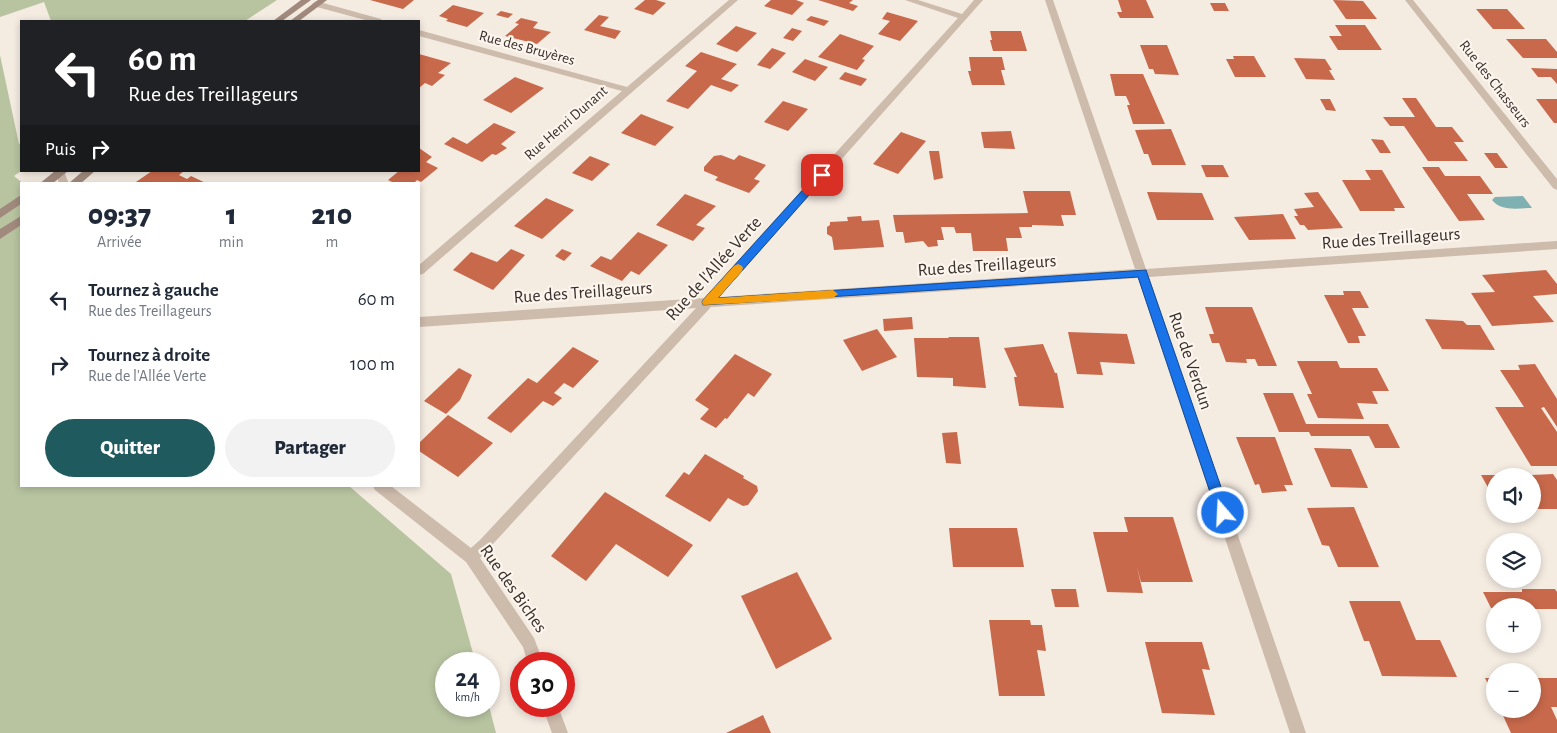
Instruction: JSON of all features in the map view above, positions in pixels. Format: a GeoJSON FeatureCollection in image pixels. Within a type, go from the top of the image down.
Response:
{"type":"FeatureCollection","features":[{"type":"Feature","properties":{"kind":"main road"},"geometry":{"type":"LineString","coordinates":[[278,20],[307,0]]}},
{"type":"Feature","properties":{"kind":"main road"},"geometry":{"type":"LineString","coordinates":[[295,20],[320,2]]}},
{"type":"Feature","properties":{"kind":"main road"},"geometry":{"type":"LineString","coordinates":[[47,182],[61,172]]}},
{"type":"Feature","properties":{"kind":"main road"},"geometry":{"type":"LineString","coordinates":[[76,182],[89,172]]}},
{"type":"Feature","properties":{"kind":"main road"},"geometry":{"type":"LineString","coordinates":[[0,214],[20,200]]}},
{"type":"Feature","properties":{"kind":"main road"},"geometry":{"type":"LineString","coordinates":[[0,235],[20,221]]}},
{"type":"Feature","properties":{"kind":"street","name":"Rue Henri Dunant"},"geometry":{"type":"LineString","coordinates":[[420,270],[627,90],[734,0]]}},
{"type":"Feature","properties":{"kind":"street"},"geometry":{"type":"LineString","coordinates":[[909,0],[964,17]]}},
{"type":"Feature","properties":{"kind":"street","name":"Rue de l'Allée Verte"},"geometry":{"type":"LineString","coordinates":[[470,558],[492,538],[979,0]]}},
{"type":"Feature","properties":{"kind":"street","name":"Rue de Verdun"},"geometry":{"type":"LineString","coordinates":[[1049,0],[1298,733]]}},
{"type":"Feature","properties":{"kind":"street","name":"Rue des Chasseurs"},"geometry":{"type":"LineString","coordinates":[[1409,0],[1557,186]]}},
{"type":"Feature","properties":{"kind":"street"},"geometry":{"type":"LineString","coordinates":[[320,2],[375,20]]}},
{"type":"Feature","properties":{"kind":"street","name":"Rue des Bruyères"},"geometry":{"type":"LineString","coordinates":[[420,33],[627,90]]}},
{"type":"Feature","properties":{"kind":"street","name":"Rue des Treillageurs"},"geometry":{"type":"LineString","coordinates":[[420,322],[1557,245]]}},
{"type":"Feature","properties":{"kind":"street","name":"Rue des Biches"},"geometry":{"type":"LineString","coordinates":[[381,487],[470,558],[529,643],[532,652]]}},
{"type":"Feature","properties":{"kind":"street"},"geometry":{"type":"LineString","coordinates":[[554,717],[560,733]]}},
{"type":"Feature","properties":{"kind":"green space"},"geometry":{"type":"Polygon","coordinates":[[[0,0],[277,0],[247,20],[51,20],[44,2],[0,17],[0,0]]]}},
{"type":"Feature","properties":{"kind":"green space"},"geometry":{"type":"Polygon","coordinates":[[[0,55],[20,144],[20,172],[14,176],[22,182],[20,487],[350,487],[451,574],[473,652],[435,652],[435,717],[492,717],[496,733],[0,733],[0,55]]]}},
{"type":"Feature","properties":{"kind":"water"},"geometry":{"type":"Polygon","coordinates":[[[1523,196],[1532,208],[1505,208],[1492,200],[1495,197],[1523,196]]]}},
{"type":"Feature","properties":{"kind":"building"},"geometry":{"type":"Polygon","coordinates":[[[370,0],[414,0],[403,9],[370,0]]]}},
{"type":"Feature","properties":{"kind":"building"},"geometry":{"type":"Polygon","coordinates":[[[645,0],[656,0],[666,3],[653,15],[634,9],[645,0]]]}},
{"type":"Feature","properties":{"kind":"building"},"geometry":{"type":"Polygon","coordinates":[[[771,0],[796,0],[804,3],[792,15],[764,6],[771,0]]]}},
{"type":"Feature","properties":{"kind":"building"},"geometry":{"type":"Polygon","coordinates":[[[818,0],[853,0],[849,3],[858,6],[853,11],[818,0]]]}},
{"type":"Feature","properties":{"kind":"building"},"geometry":{"type":"Polygon","coordinates":[[[1118,0],[1146,0],[1154,18],[1120,18],[1117,12],[1122,12],[1118,0]]]}},
{"type":"Feature","properties":{"kind":"building"},"geometry":{"type":"Polygon","coordinates":[[[1333,0],[1363,1],[1377,19],[1346,19],[1333,0]]]}},
{"type":"Feature","properties":{"kind":"building"},"geometry":{"type":"Polygon","coordinates":[[[1210,3],[1225,3],[1229,11],[1214,11],[1210,3]]]}},
{"type":"Feature","properties":{"kind":"building"},"geometry":{"type":"Polygon","coordinates":[[[453,5],[484,13],[467,27],[446,21],[448,19],[439,16],[453,5]]]}},
{"type":"Feature","properties":{"kind":"building"},"geometry":{"type":"Polygon","coordinates":[[[1476,9],[1507,9],[1525,29],[1493,29],[1476,9]]]}},
{"type":"Feature","properties":{"kind":"building"},"geometry":{"type":"Polygon","coordinates":[[[501,11],[513,14],[508,18],[496,15],[501,11]]]}},
{"type":"Feature","properties":{"kind":"building"},"geometry":{"type":"Polygon","coordinates":[[[887,12],[918,21],[900,41],[878,34],[890,21],[882,19],[887,12]]]}},
{"type":"Feature","properties":{"kind":"building"},"geometry":{"type":"Polygon","coordinates":[[[599,15],[609,17],[600,26],[621,31],[615,39],[584,30],[599,15]]]}},
{"type":"Feature","properties":{"kind":"building"},"geometry":{"type":"Polygon","coordinates":[[[811,16],[829,21],[824,26],[806,20],[811,16]]]}},
{"type":"Feature","properties":{"kind":"building"},"geometry":{"type":"Polygon","coordinates":[[[521,18],[538,22],[533,28],[551,32],[537,44],[505,36],[519,24],[515,23],[521,18]]]}},
{"type":"Feature","properties":{"kind":"building"},"geometry":{"type":"Polygon","coordinates":[[[1335,25],[1365,25],[1382,50],[1338,50],[1329,36],[1342,36],[1335,25]]]}},
{"type":"Feature","properties":{"kind":"building"},"geometry":{"type":"Polygon","coordinates":[[[736,26],[757,33],[737,52],[716,44],[736,26]]]}},
{"type":"Feature","properties":{"kind":"building"},"geometry":{"type":"Polygon","coordinates":[[[792,28],[802,31],[793,41],[783,38],[792,28]]]}},
{"type":"Feature","properties":{"kind":"building"},"geometry":{"type":"Polygon","coordinates":[[[990,31],[1021,31],[1027,51],[993,51],[990,31]]]}},
{"type":"Feature","properties":{"kind":"building"},"geometry":{"type":"Polygon","coordinates":[[[840,34],[874,46],[862,59],[865,60],[857,70],[818,57],[840,34]]]}},
{"type":"Feature","properties":{"kind":"building"},"geometry":{"type":"Polygon","coordinates":[[[1506,39],[1546,39],[1557,52],[1557,58],[1523,58],[1506,39]]]}},
{"type":"Feature","properties":{"kind":"building"},"geometry":{"type":"Polygon","coordinates":[[[1140,45],[1167,45],[1179,75],[1155,74],[1153,69],[1149,69],[1140,45]]]}},
{"type":"Feature","properties":{"kind":"building"},"geometry":{"type":"Polygon","coordinates":[[[772,48],[786,53],[770,69],[757,65],[772,48]]]}},
{"type":"Feature","properties":{"kind":"building"},"geometry":{"type":"Polygon","coordinates":[[[701,52],[737,64],[721,79],[739,85],[731,92],[711,85],[688,109],[666,101],[697,71],[685,66],[701,52]]]}},
{"type":"Feature","properties":{"kind":"building"},"geometry":{"type":"Polygon","coordinates":[[[420,54],[451,63],[438,73],[445,75],[432,86],[425,83],[420,87],[420,54]]]}},
{"type":"Feature","properties":{"kind":"building"},"geometry":{"type":"Polygon","coordinates":[[[1233,56],[1254,56],[1266,77],[1235,77],[1226,59],[1234,59],[1233,56]]]}},
{"type":"Feature","properties":{"kind":"building"},"geometry":{"type":"Polygon","coordinates":[[[969,57],[1002,57],[1005,70],[1001,70],[1005,85],[972,85],[968,71],[971,71],[969,57]]]}},
{"type":"Feature","properties":{"kind":"building"},"geometry":{"type":"Polygon","coordinates":[[[1294,58],[1325,59],[1332,70],[1329,70],[1335,80],[1306,79],[1294,58]]]}},
{"type":"Feature","properties":{"kind":"building"},"geometry":{"type":"Polygon","coordinates":[[[805,59],[828,67],[815,81],[792,72],[805,59]]]}},
{"type":"Feature","properties":{"kind":"building"},"geometry":{"type":"Polygon","coordinates":[[[1531,68],[1557,69],[1557,84],[1551,77],[1538,77],[1531,68]]]}},
{"type":"Feature","properties":{"kind":"building"},"geometry":{"type":"Polygon","coordinates":[[[845,72],[867,79],[861,86],[839,79],[845,72]]]}},
{"type":"Feature","properties":{"kind":"building"},"geometry":{"type":"Polygon","coordinates":[[[1110,74],[1143,74],[1165,124],[1133,124],[1127,105],[1130,105],[1126,96],[1115,96],[1110,74]]]}},
{"type":"Feature","properties":{"kind":"building"},"geometry":{"type":"Polygon","coordinates":[[[515,77],[544,88],[511,113],[483,100],[515,77]]]}},
{"type":"Feature","properties":{"kind":"building"},"geometry":{"type":"Polygon","coordinates":[[[1402,98],[1416,98],[1436,127],[1452,127],[1464,142],[1454,142],[1468,161],[1428,161],[1404,126],[1390,126],[1383,117],[1415,117],[1402,98]]]}},
{"type":"Feature","properties":{"kind":"building"},"geometry":{"type":"Polygon","coordinates":[[[1320,99],[1330,99],[1336,111],[1326,110],[1320,99]]]}},
{"type":"Feature","properties":{"kind":"building"},"geometry":{"type":"Polygon","coordinates":[[[1536,99],[1557,99],[1557,123],[1554,123],[1536,99]]]}},
{"type":"Feature","properties":{"kind":"building"},"geometry":{"type":"Polygon","coordinates":[[[783,101],[808,109],[788,131],[764,122],[783,101]]]}},
{"type":"Feature","properties":{"kind":"building"},"geometry":{"type":"Polygon","coordinates":[[[641,114],[674,127],[655,146],[621,133],[641,114]]]}},
{"type":"Feature","properties":{"kind":"building"},"geometry":{"type":"Polygon","coordinates":[[[494,123],[516,132],[501,144],[507,148],[496,155],[492,154],[482,162],[444,144],[453,137],[467,144],[494,123]]]}},
{"type":"Feature","properties":{"kind":"building"},"geometry":{"type":"Polygon","coordinates":[[[1171,129],[1186,165],[1152,165],[1148,154],[1144,154],[1135,130],[1171,129]]]}},
{"type":"Feature","properties":{"kind":"building"},"geometry":{"type":"Polygon","coordinates":[[[1011,131],[1015,149],[984,148],[981,132],[1011,131]]]}},
{"type":"Feature","properties":{"kind":"building"},"geometry":{"type":"Polygon","coordinates":[[[901,132],[926,141],[898,174],[873,164],[901,132]]]}},
{"type":"Feature","properties":{"kind":"building"},"geometry":{"type":"Polygon","coordinates":[[[1371,139],[1383,140],[1391,153],[1380,153],[1371,139]]]}},
{"type":"Feature","properties":{"kind":"building"},"geometry":{"type":"Polygon","coordinates":[[[420,149],[432,157],[426,162],[438,168],[421,182],[417,180],[415,182],[392,182],[388,180],[398,172],[420,172],[420,149]]]}},
{"type":"Feature","properties":{"kind":"building"},"geometry":{"type":"Polygon","coordinates":[[[929,151],[939,151],[943,178],[934,180],[929,151]]]}},
{"type":"Feature","properties":{"kind":"building"},"geometry":{"type":"Polygon","coordinates":[[[1484,153],[1497,153],[1508,168],[1495,168],[1484,153]]]}},
{"type":"Feature","properties":{"kind":"building"},"geometry":{"type":"Polygon","coordinates":[[[721,155],[734,160],[739,155],[766,165],[754,179],[760,181],[749,193],[715,180],[718,177],[704,171],[704,167],[714,156],[721,155]]]}},
{"type":"Feature","properties":{"kind":"building"},"geometry":{"type":"Polygon","coordinates":[[[590,156],[610,164],[592,181],[572,173],[590,156]]]}},
{"type":"Feature","properties":{"kind":"building"},"geometry":{"type":"Polygon","coordinates":[[[1201,165],[1223,165],[1229,177],[1206,177],[1201,165]]]}},
{"type":"Feature","properties":{"kind":"building"},"geometry":{"type":"Polygon","coordinates":[[[1422,167],[1439,167],[1445,176],[1480,176],[1493,194],[1467,194],[1485,220],[1459,221],[1422,167]]]}},
{"type":"Feature","properties":{"kind":"building"},"geometry":{"type":"Polygon","coordinates":[[[1365,170],[1382,170],[1405,208],[1394,208],[1395,211],[1360,211],[1342,180],[1371,180],[1365,170]]]}},
{"type":"Feature","properties":{"kind":"building"},"geometry":{"type":"Polygon","coordinates":[[[151,172],[183,172],[179,175],[187,179],[191,176],[204,182],[136,182],[151,172]]]}},
{"type":"Feature","properties":{"kind":"building"},"geometry":{"type":"Polygon","coordinates":[[[1023,191],[1070,191],[1076,215],[1061,215],[1064,226],[1032,225],[1032,227],[1019,227],[1022,238],[1006,238],[1008,251],[973,251],[971,233],[956,233],[954,227],[941,227],[944,240],[937,240],[938,246],[928,247],[923,241],[905,243],[903,232],[896,232],[893,215],[1028,213],[1023,191]]]}},
{"type":"Feature","properties":{"kind":"building"},"geometry":{"type":"Polygon","coordinates":[[[1147,192],[1202,193],[1214,220],[1157,220],[1147,192]]]}},
{"type":"Feature","properties":{"kind":"building"},"geometry":{"type":"Polygon","coordinates":[[[1318,192],[1343,228],[1308,230],[1304,225],[1300,225],[1294,216],[1298,216],[1294,209],[1314,207],[1304,193],[1318,192]]]}},
{"type":"Feature","properties":{"kind":"building"},"geometry":{"type":"Polygon","coordinates":[[[685,194],[716,206],[696,225],[705,228],[693,241],[656,225],[685,194]]]}},
{"type":"Feature","properties":{"kind":"building"},"geometry":{"type":"Polygon","coordinates":[[[546,198],[574,210],[542,239],[514,226],[546,198]]]}},
{"type":"Feature","properties":{"kind":"building"},"geometry":{"type":"Polygon","coordinates":[[[1283,214],[1296,239],[1249,240],[1234,217],[1283,214]]]}},
{"type":"Feature","properties":{"kind":"building"},"geometry":{"type":"Polygon","coordinates":[[[861,216],[862,221],[879,220],[884,247],[834,250],[832,237],[827,234],[827,227],[830,225],[830,222],[848,221],[847,217],[861,216]]]}},
{"type":"Feature","properties":{"kind":"building"},"geometry":{"type":"Polygon","coordinates":[[[638,232],[668,245],[639,275],[631,271],[622,281],[590,266],[601,256],[611,260],[638,232]]]}},
{"type":"Feature","properties":{"kind":"building"},"geometry":{"type":"Polygon","coordinates":[[[511,249],[525,255],[493,290],[453,270],[471,252],[497,262],[511,249]]]}},
{"type":"Feature","properties":{"kind":"building"},"geometry":{"type":"Polygon","coordinates":[[[562,249],[572,253],[564,261],[555,256],[562,249]]]}},
{"type":"Feature","properties":{"kind":"building"},"geometry":{"type":"Polygon","coordinates":[[[1546,270],[1557,284],[1557,294],[1533,296],[1554,322],[1492,326],[1471,293],[1495,292],[1482,275],[1546,270]]]}},
{"type":"Feature","properties":{"kind":"building"},"geometry":{"type":"Polygon","coordinates":[[[1343,291],[1360,291],[1369,308],[1352,308],[1366,336],[1358,336],[1360,343],[1348,343],[1324,295],[1344,295],[1343,291]]]}},
{"type":"Feature","properties":{"kind":"building"},"geometry":{"type":"Polygon","coordinates":[[[1205,307],[1252,307],[1277,366],[1258,366],[1255,359],[1246,359],[1247,363],[1226,362],[1219,343],[1212,343],[1209,334],[1214,334],[1205,307]]]}},
{"type":"Feature","properties":{"kind":"building"},"geometry":{"type":"Polygon","coordinates":[[[912,317],[913,329],[884,331],[883,319],[912,317]]]}},
{"type":"Feature","properties":{"kind":"building"},"geometry":{"type":"Polygon","coordinates":[[[1425,319],[1463,321],[1467,325],[1480,325],[1495,350],[1442,349],[1425,319]]]}},
{"type":"Feature","properties":{"kind":"building"},"geometry":{"type":"Polygon","coordinates":[[[877,329],[897,357],[862,371],[843,340],[877,329]]]}},
{"type":"Feature","properties":{"kind":"building"},"geometry":{"type":"Polygon","coordinates":[[[1068,332],[1127,334],[1135,364],[1100,362],[1103,375],[1077,374],[1068,332]]]}},
{"type":"Feature","properties":{"kind":"building"},"geometry":{"type":"Polygon","coordinates":[[[979,337],[986,388],[953,386],[953,378],[917,377],[914,338],[979,337]]]}},
{"type":"Feature","properties":{"kind":"building"},"geometry":{"type":"Polygon","coordinates":[[[1043,344],[1055,373],[1057,373],[1064,408],[1019,406],[1014,377],[1017,377],[1004,348],[1043,344]]]}},
{"type":"Feature","properties":{"kind":"building"},"geometry":{"type":"Polygon","coordinates":[[[573,347],[599,361],[573,388],[564,383],[554,393],[562,398],[553,406],[543,401],[511,433],[487,418],[528,378],[537,383],[573,347]]]}},
{"type":"Feature","properties":{"kind":"building"},"geometry":{"type":"Polygon","coordinates":[[[735,354],[772,374],[754,397],[748,393],[727,419],[725,418],[716,428],[700,419],[709,409],[695,400],[735,354]]]}},
{"type":"Feature","properties":{"kind":"building"},"geometry":{"type":"Polygon","coordinates":[[[1297,361],[1337,361],[1340,368],[1377,368],[1389,391],[1372,391],[1378,404],[1357,403],[1364,419],[1318,418],[1307,394],[1312,394],[1297,361]]]}},
{"type":"Feature","properties":{"kind":"building"},"geometry":{"type":"Polygon","coordinates":[[[1535,364],[1557,399],[1557,427],[1544,407],[1541,408],[1557,432],[1557,466],[1531,466],[1495,407],[1524,407],[1500,370],[1520,370],[1518,365],[1535,364]]]}},
{"type":"Feature","properties":{"kind":"building"},"geometry":{"type":"Polygon","coordinates":[[[459,368],[472,375],[460,400],[446,414],[424,401],[459,368]]]}},
{"type":"Feature","properties":{"kind":"building"},"geometry":{"type":"Polygon","coordinates":[[[1263,393],[1293,393],[1306,424],[1388,424],[1400,448],[1375,448],[1369,436],[1311,436],[1309,432],[1279,432],[1263,393]]]}},
{"type":"Feature","properties":{"kind":"building"},"geometry":{"type":"Polygon","coordinates":[[[448,415],[493,443],[458,477],[420,452],[420,442],[448,415]]]}},
{"type":"Feature","properties":{"kind":"building"},"geometry":{"type":"Polygon","coordinates":[[[957,432],[961,464],[946,463],[942,433],[957,432]]]}},
{"type":"Feature","properties":{"kind":"building"},"geometry":{"type":"Polygon","coordinates":[[[1236,437],[1275,437],[1293,485],[1284,485],[1287,491],[1262,493],[1259,484],[1255,485],[1236,437]]]}},
{"type":"Feature","properties":{"kind":"building"},"geometry":{"type":"Polygon","coordinates":[[[1314,448],[1351,449],[1368,488],[1331,487],[1314,448]]]}},
{"type":"Feature","properties":{"kind":"building"},"geometry":{"type":"Polygon","coordinates":[[[705,454],[744,476],[743,478],[757,486],[758,491],[748,505],[743,506],[728,498],[710,522],[665,496],[684,472],[689,475],[705,454]]]}},
{"type":"Feature","properties":{"kind":"building"},"geometry":{"type":"Polygon","coordinates":[[[1553,474],[1557,480],[1557,509],[1541,509],[1541,475],[1553,474]]]}},
{"type":"Feature","properties":{"kind":"building"},"geometry":{"type":"Polygon","coordinates":[[[1481,475],[1486,475],[1486,484],[1481,475]]]}},
{"type":"Feature","properties":{"kind":"building"},"geometry":{"type":"Polygon","coordinates":[[[605,492],[693,545],[668,577],[616,544],[586,581],[551,556],[605,492]]]}},
{"type":"Feature","properties":{"kind":"building"},"geometry":{"type":"Polygon","coordinates":[[[1354,507],[1379,567],[1338,567],[1329,546],[1322,545],[1307,508],[1354,507]]]}},
{"type":"Feature","properties":{"kind":"building"},"geometry":{"type":"Polygon","coordinates":[[[1124,517],[1173,517],[1193,582],[1141,582],[1137,567],[1143,593],[1107,592],[1093,532],[1128,532],[1124,517]]]}},
{"type":"Feature","properties":{"kind":"building"},"geometry":{"type":"Polygon","coordinates":[[[949,528],[1017,528],[1024,567],[953,567],[949,528]]]}},
{"type":"Feature","properties":{"kind":"building"},"geometry":{"type":"Polygon","coordinates":[[[797,572],[832,639],[776,669],[741,596],[797,572]]]}},
{"type":"Feature","properties":{"kind":"building"},"geometry":{"type":"Polygon","coordinates":[[[1051,589],[1076,589],[1079,607],[1055,607],[1051,589]]]}},
{"type":"Feature","properties":{"kind":"building"},"geometry":{"type":"Polygon","coordinates":[[[1522,589],[1555,589],[1557,592],[1557,609],[1541,609],[1541,598],[1486,598],[1483,592],[1522,592],[1522,589]]]}},
{"type":"Feature","properties":{"kind":"building"},"geometry":{"type":"Polygon","coordinates":[[[1349,601],[1400,601],[1416,640],[1440,640],[1457,677],[1382,676],[1369,641],[1364,641],[1349,601]]]}},
{"type":"Feature","properties":{"kind":"building"},"geometry":{"type":"Polygon","coordinates":[[[989,620],[1030,620],[1031,625],[1042,625],[1046,651],[1037,650],[1045,696],[999,696],[989,620]]]}},
{"type":"Feature","properties":{"kind":"building"},"geometry":{"type":"Polygon","coordinates":[[[1145,642],[1202,642],[1210,670],[1202,669],[1215,715],[1162,713],[1145,642]]]}},
{"type":"Feature","properties":{"kind":"building"},"geometry":{"type":"Polygon","coordinates":[[[1541,678],[1557,678],[1557,707],[1551,707],[1557,720],[1557,733],[1511,733],[1504,718],[1541,718],[1541,678]]]}},
{"type":"Feature","properties":{"kind":"building"},"geometry":{"type":"Polygon","coordinates":[[[763,715],[771,733],[726,733],[763,715]]]}},
{"type":"Feature","properties":{"kind":"slow traffic"},"geometry":{"type":"LineString","coordinates":[[738,268],[707,302],[833,294]]}},
{"type":"Feature","properties":{"kind":"route"},"geometry":{"type":"LineString","coordinates":[[822,175],[707,302],[1142,273],[1223,513]]}}]}
